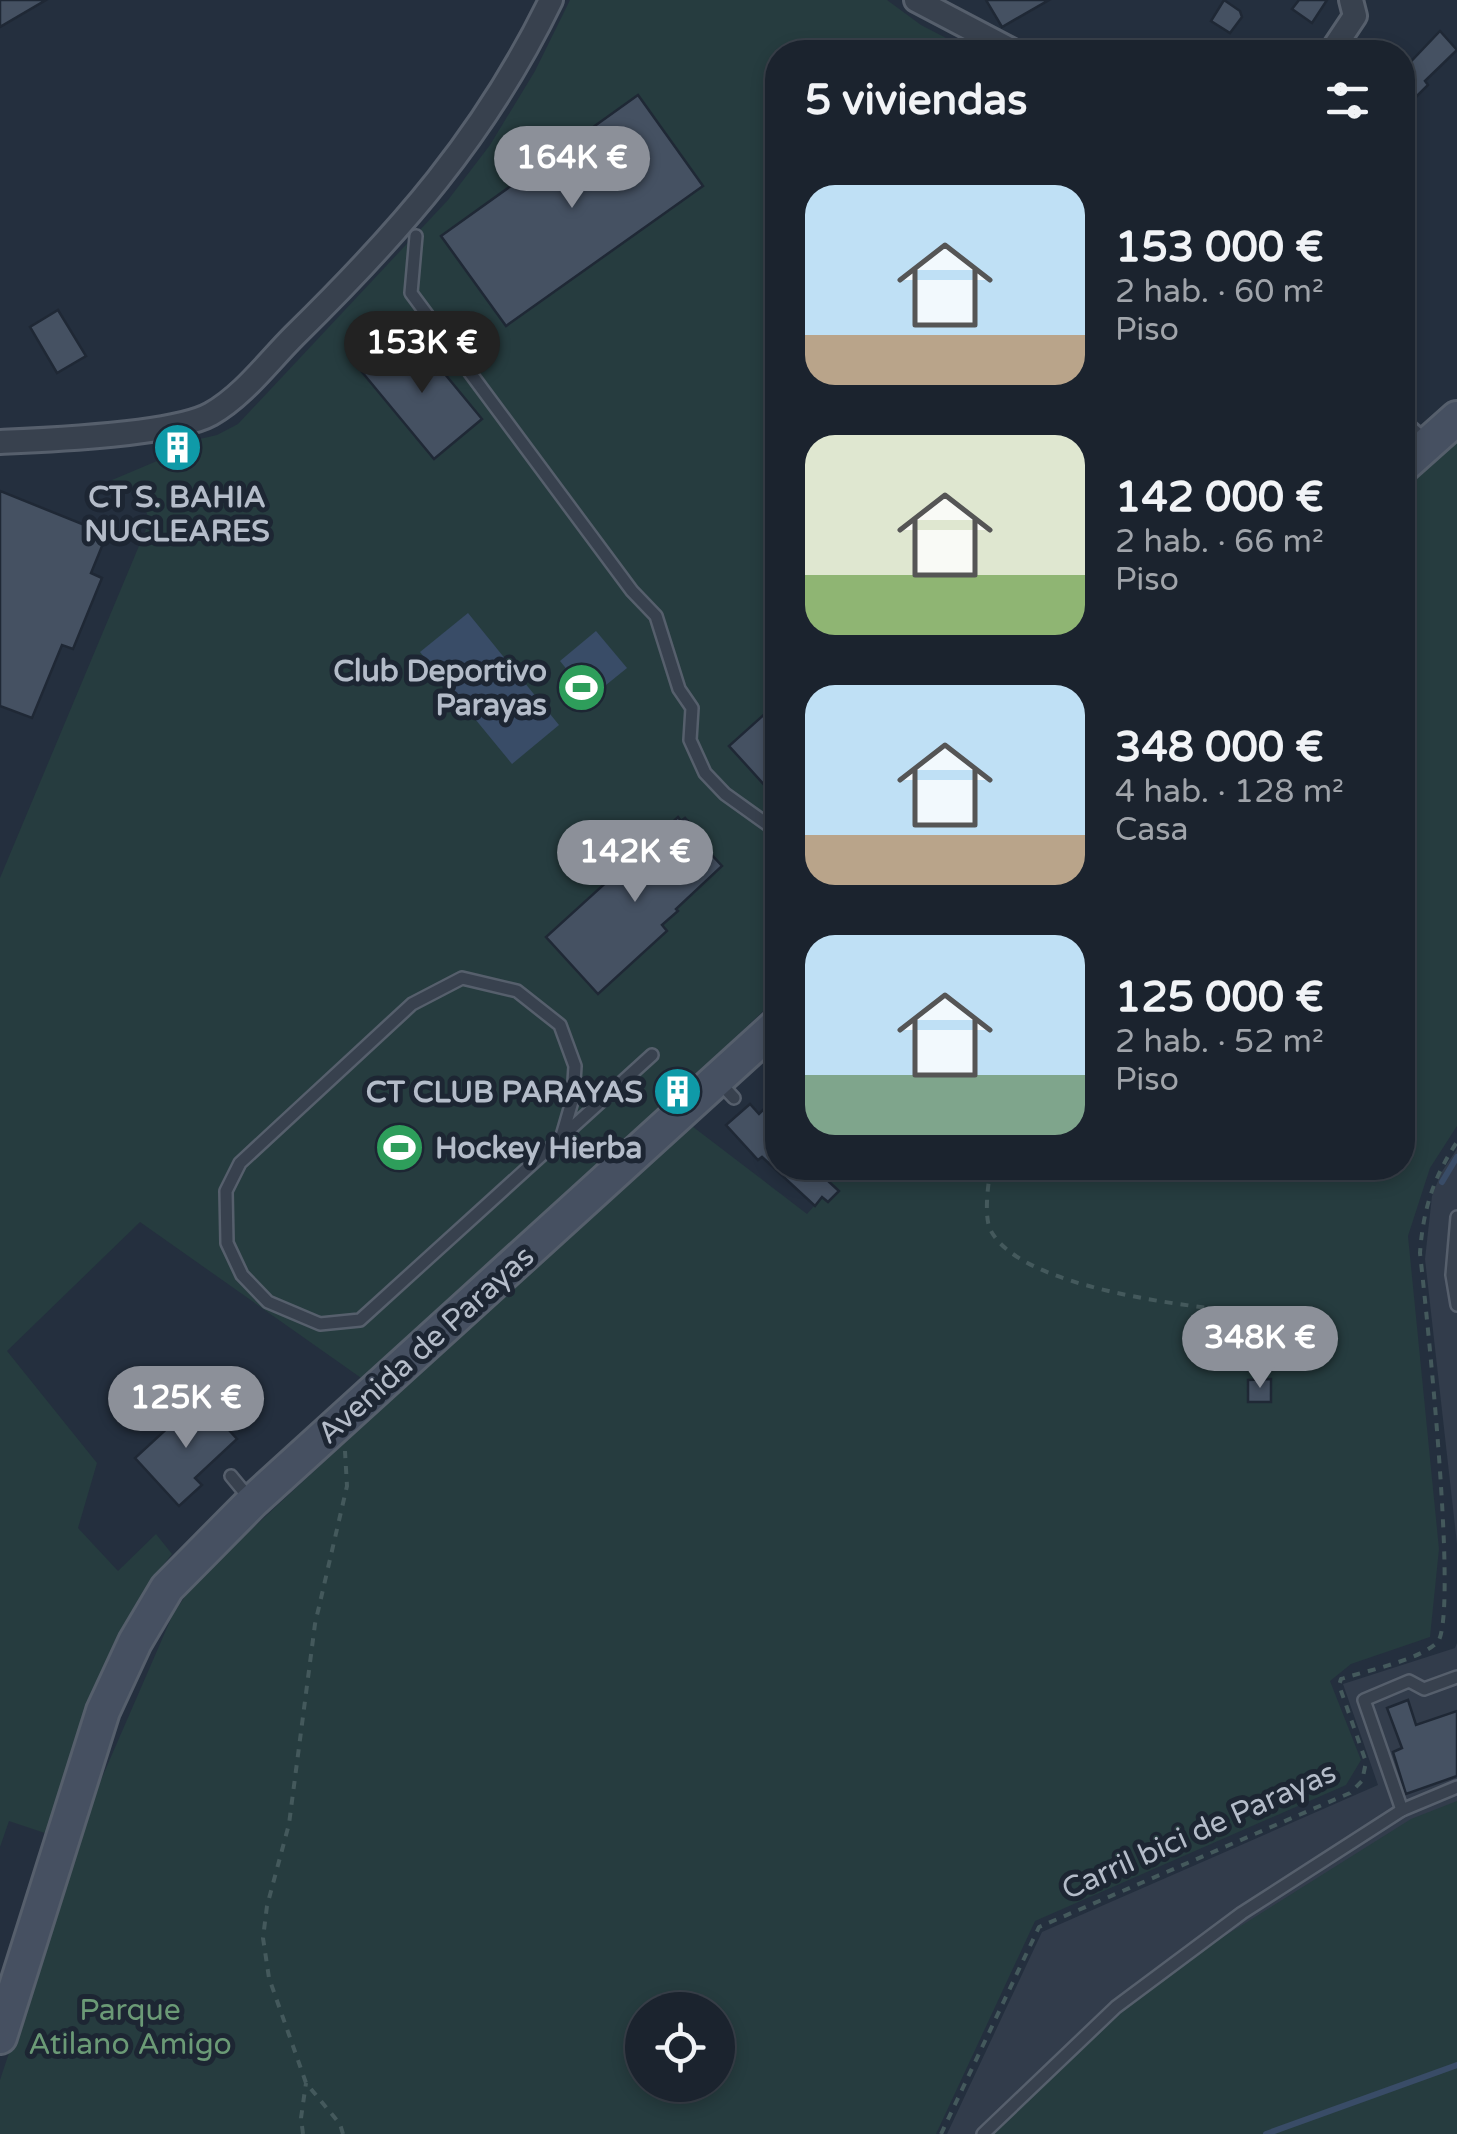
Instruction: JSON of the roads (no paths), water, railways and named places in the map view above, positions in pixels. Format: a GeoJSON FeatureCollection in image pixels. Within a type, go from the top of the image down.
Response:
{"type":"FeatureCollection","features":[{"type":"Feature","properties":{"kind":"street"},"geometry":{"type":"LineString","coordinates":[[0,442],[100,435],[209,416],[244,388],[383,249],[469,144],[526,52],[551,0]]}},
{"type":"Feature","properties":{"kind":"street"},"geometry":{"type":"LineString","coordinates":[[1339,40],[1355,16],[1351,0]]}},
{"type":"Feature","properties":{"kind":"street"},"geometry":{"type":"LineString","coordinates":[[920,1],[993,40]]}},
{"type":"Feature","properties":{"kind":"street"},"geometry":{"type":"LineString","coordinates":[[1415,444],[1457,418]]}},
{"type":"Feature","properties":{"kind":"street","name":"Avenida de Parayas"},"geometry":{"type":"LineString","coordinates":[[0,2037],[103,1712],[120,1672],[167,1588],[252,1502],[726,1089],[765,1040]]}},
{"type":"Feature","properties":{"kind":"lane"},"geometry":{"type":"LineString","coordinates":[[416,236],[411,293],[632,591],[656,616],[679,689],[692,708],[690,740],[705,773],[725,794],[765,823]]}},
{"type":"Feature","properties":{"kind":"lane"},"geometry":{"type":"LineString","coordinates":[[562,1136],[573,1098],[575,1066],[560,1024],[517,991],[462,978],[412,1004],[240,1163],[226,1191],[227,1243],[242,1275],[268,1302],[320,1324],[360,1320],[652,1055]]}},
{"type":"Feature","properties":{"kind":"lane"},"geometry":{"type":"LineString","coordinates":[[1457,1217],[1452,1275],[1457,1305]]}},
{"type":"Feature","properties":{"kind":"lane"},"geometry":{"type":"LineString","coordinates":[[231,1476],[252,1502]]}},
{"type":"Feature","properties":{"kind":"lane"},"geometry":{"type":"LineString","coordinates":[[1402,1810],[1364,1700],[1409,1682],[1424,1689],[1457,1676]]}},
{"type":"Feature","properties":{"kind":"lane"},"geometry":{"type":"LineString","coordinates":[[983,2134],[1078,2040],[1129,1997],[1242,1914],[1402,1810],[1457,1787]]}},
{"type":"Feature","properties":{"kind":"water"},"geometry":{"type":"Polygon","coordinates":[[[468,613],[559,725],[512,764],[420,652],[468,613]]]}},
{"type":"Feature","properties":{"kind":"water"},"geometry":{"type":"Polygon","coordinates":[[[596,631],[627,668],[590,698],[560,661],[596,631]]]}},
{"type":"Feature","properties":{"kind":"waterway"},"geometry":{"type":"LineString","coordinates":[[1442,1182],[1457,1157]]}},
{"type":"Feature","properties":{"kind":"waterway"},"geometry":{"type":"LineString","coordinates":[[1266,2134],[1457,2065]]}},
{"type":"Feature","properties":{"kind":"place","name":"CT S. BAHIA NUCLEARES"},"geometry":{"type":"Point","coordinates":[177,448]}},
{"type":"Feature","properties":{"kind":"place","name":"Club Deportivo Parayas"},"geometry":{"type":"Point","coordinates":[582,688]}},
{"type":"Feature","properties":{"kind":"place","name":"CT CLUB PARAYAS"},"geometry":{"type":"Point","coordinates":[678,1092]}},
{"type":"Feature","properties":{"kind":"place","name":"Hockey Hierba"},"geometry":{"type":"Point","coordinates":[400,1148]}},
{"type":"Feature","properties":{"kind":"park label","name":"Parque Atilano Amigo"},"geometry":{"type":"Point","coordinates":[130,2027]}}]}
